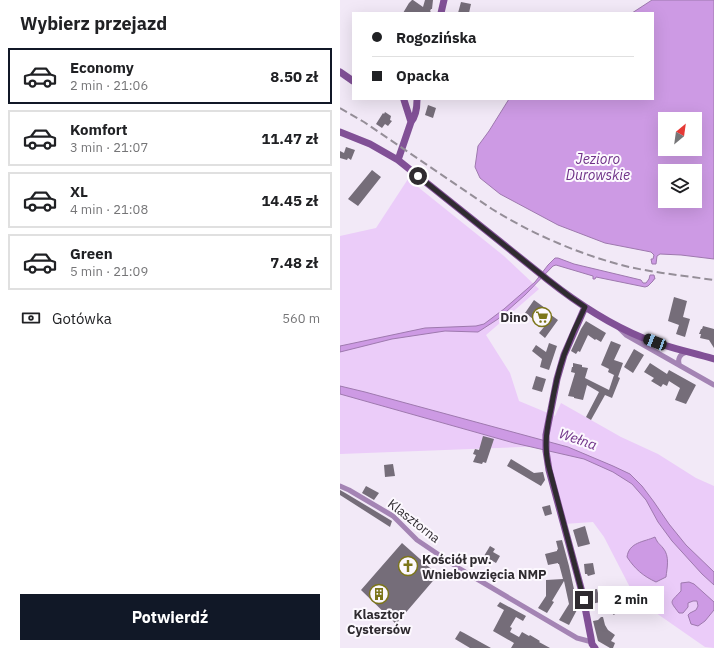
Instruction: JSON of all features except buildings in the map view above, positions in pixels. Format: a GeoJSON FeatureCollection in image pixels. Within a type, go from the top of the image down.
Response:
{"type":"FeatureCollection","features":[{"type":"Feature","properties":{"kind":"main road"},"geometry":{"type":"LineString","coordinates":[[441,12],[444,0]]}},
{"type":"Feature","properties":{"kind":"main road"},"geometry":{"type":"LineString","coordinates":[[340,72],[352,80]]}},
{"type":"Feature","properties":{"kind":"main road"},"geometry":{"type":"LineString","coordinates":[[403,100],[411,122]]}},
{"type":"Feature","properties":{"kind":"main road"},"geometry":{"type":"LineString","coordinates":[[404,100],[412,103],[416,100]]}},
{"type":"Feature","properties":{"kind":"main road"},"geometry":{"type":"LineString","coordinates":[[398,160],[411,122],[414,119],[417,100]]}},
{"type":"Feature","properties":{"kind":"main road"},"geometry":{"type":"LineString","coordinates":[[340,132],[370,144],[398,160],[548,280],[585,307],[630,332],[655,342],[714,359]]}},
{"type":"Feature","properties":{"kind":"main road"},"geometry":{"type":"LineString","coordinates":[[585,307],[558,373],[548,426],[546,458],[581,586],[594,645]]}},
{"type":"Feature","properties":{"kind":"street"},"geometry":{"type":"LineString","coordinates":[[617,325],[626,335],[714,385]]}},
{"type":"Feature","properties":{"kind":"street"},"geometry":{"type":"LineString","coordinates":[[680,366],[678,363],[679,357],[684,352],[688,352]]}},
{"type":"Feature","properties":{"kind":"street","name":"Klasztorna"},"geometry":{"type":"LineString","coordinates":[[340,486],[392,516],[417,540],[465,572],[577,638],[594,645]]}},
{"type":"Feature","properties":{"kind":"shaded area"},"geometry":{"type":"Polygon","coordinates":[[[408,179],[504,256],[539,289],[486,335],[510,373],[519,401],[555,416],[561,403],[621,437],[658,454],[696,478],[714,486],[714,648],[705,647],[636,599],[604,537],[593,522],[564,524],[546,458],[549,446],[340,454],[340,236],[376,228],[408,179]]]}},
{"type":"Feature","properties":{"kind":"water","name":"Jezioro Durowskie"},"geometry":{"type":"Polygon","coordinates":[[[652,0],[714,0],[714,259],[660,254],[657,256],[656,264],[652,264],[651,259],[653,259],[654,255],[651,252],[605,243],[558,225],[500,194],[480,178],[475,167],[478,146],[508,100],[654,100],[654,12],[634,12],[652,0]]]}},
{"type":"Feature","properties":{"kind":"water"},"geometry":{"type":"Polygon","coordinates":[[[555,258],[641,280],[643,283],[646,283],[650,275],[654,275],[655,279],[645,287],[596,277],[593,279],[593,276],[556,265],[553,266],[525,295],[498,319],[478,332],[445,331],[392,339],[340,352],[340,346],[425,328],[476,326],[484,324],[535,282],[555,258]]]}},
{"type":"Feature","properties":{"kind":"water"},"geometry":{"type":"Polygon","coordinates":[[[340,386],[568,447],[630,474],[642,486],[686,545],[714,572],[714,585],[672,541],[658,522],[646,500],[632,484],[613,472],[584,459],[514,443],[340,394],[340,386]]]}},
{"type":"Feature","properties":{"kind":"water"},"geometry":{"type":"Polygon","coordinates":[[[655,537],[665,551],[668,562],[666,577],[656,582],[640,572],[627,557],[628,552],[634,545],[655,537]]]}},
{"type":"Feature","properties":{"kind":"water"},"geometry":{"type":"Polygon","coordinates":[[[689,582],[694,584],[714,602],[714,610],[705,621],[698,626],[691,624],[688,615],[696,610],[698,606],[697,601],[688,603],[688,607],[683,613],[679,613],[672,603],[681,591],[681,583],[689,582]]]}},
{"type":"Feature","properties":{"kind":"railway"},"geometry":{"type":"LineString","coordinates":[[340,108],[364,122],[492,209],[541,236],[593,257],[629,267],[714,280]]}},
{"type":"Feature","properties":{"kind":"place","name":"Dino"},"geometry":{"type":"Point","coordinates":[542,317]}},
{"type":"Feature","properties":{"kind":"place","name":"Kościół pw. Wniebowzięcia NMP"},"geometry":{"type":"Point","coordinates":[408,566]}},
{"type":"Feature","properties":{"kind":"place","name":"Klasztor Cystersów"},"geometry":{"type":"Point","coordinates":[379,594]}},
{"type":"Feature","properties":{"kind":"route"},"geometry":{"type":"LineString","coordinates":[[418,176],[548,280],[585,307],[567,346],[558,373],[546,443],[546,458],[584,600]]}},
{"type":"Feature","properties":{"kind":"water label","name":"Wełna"},"geometry":{"type":"Point","coordinates":[578,439]}}]}
